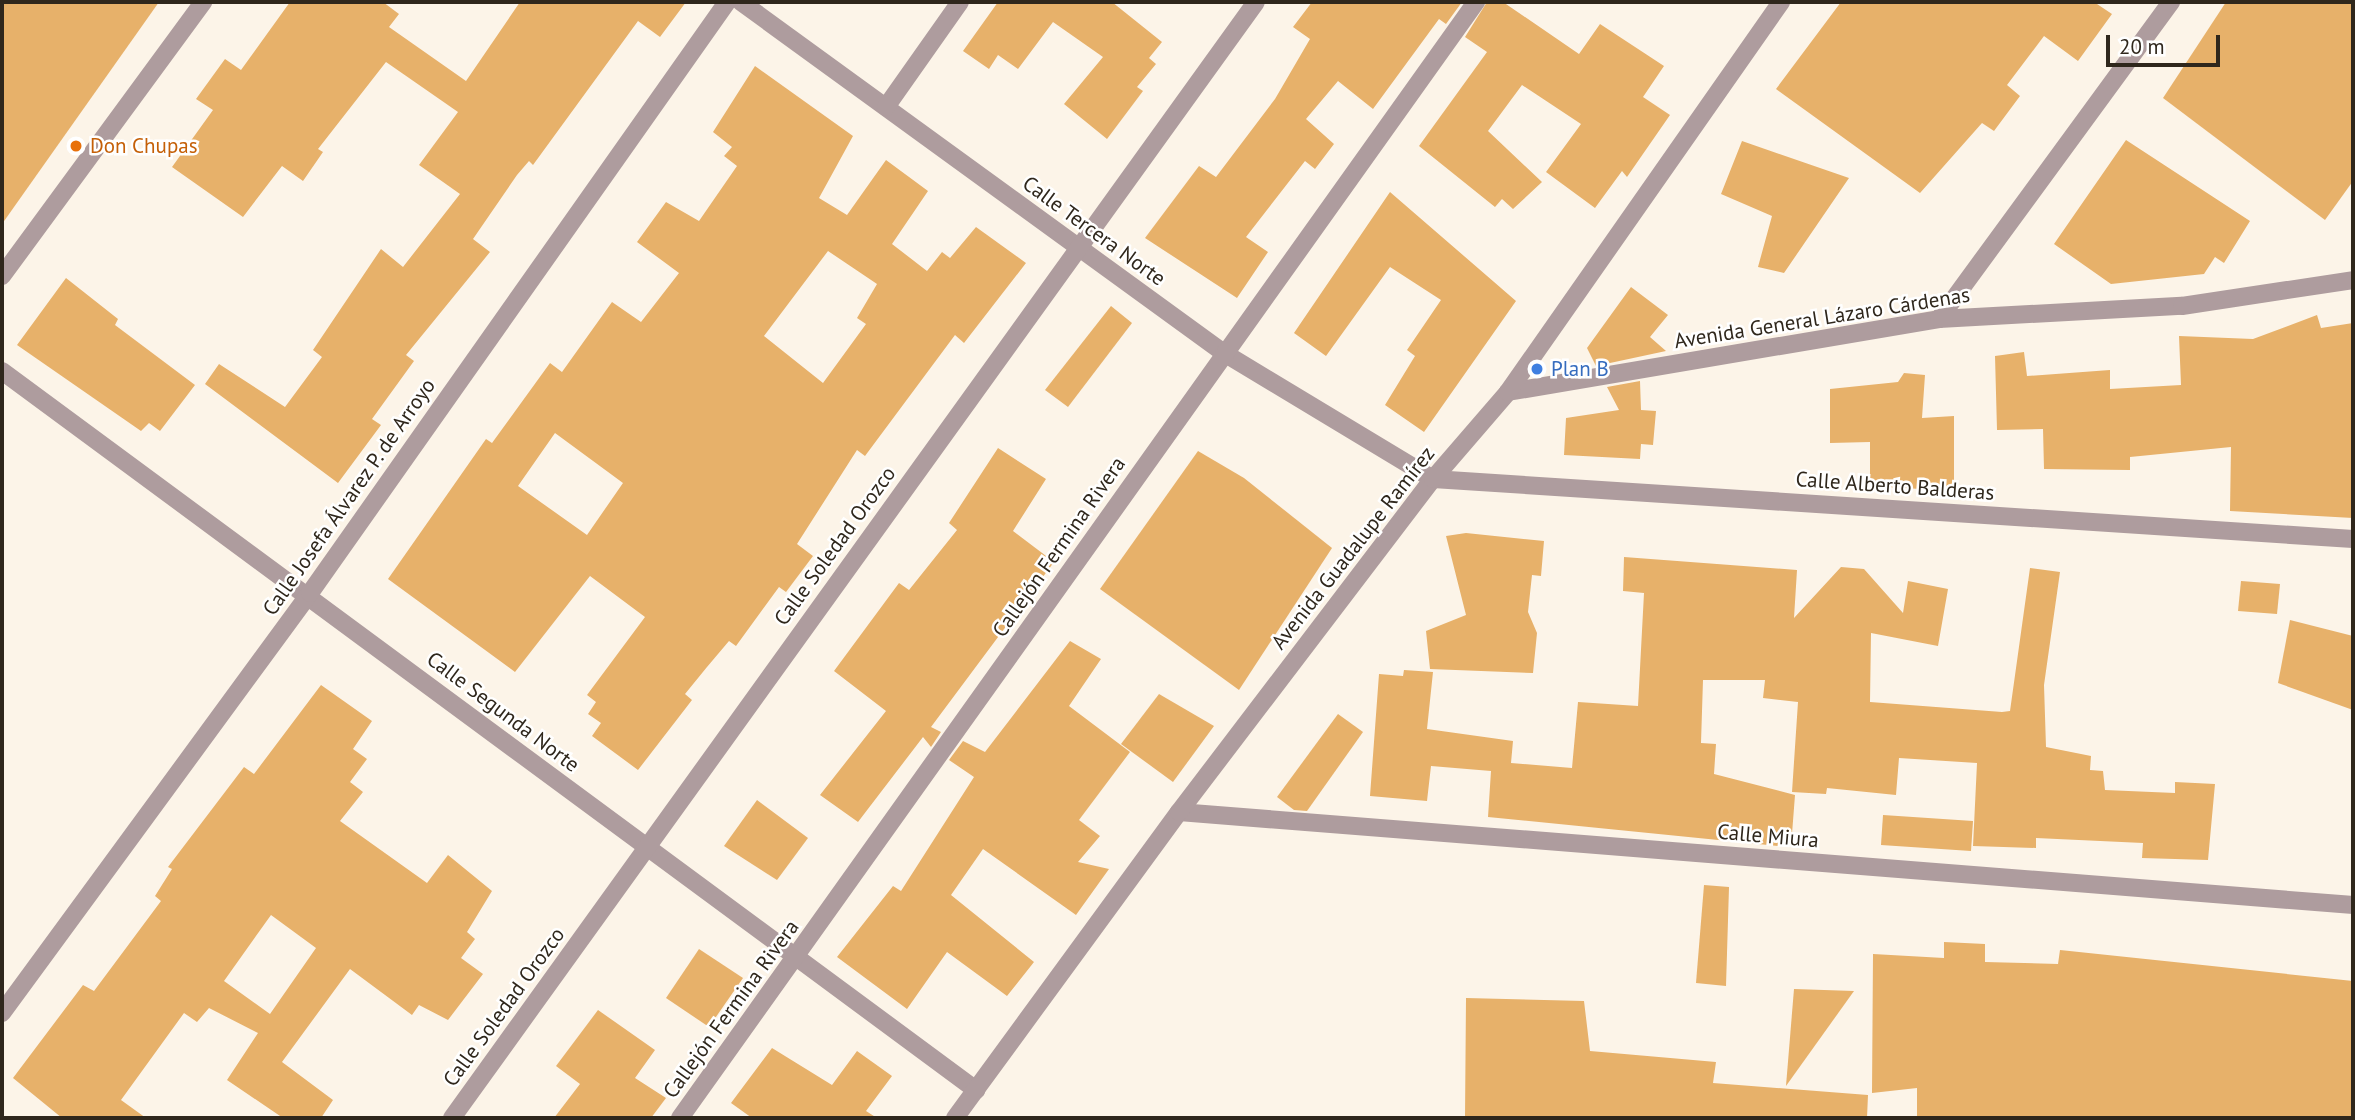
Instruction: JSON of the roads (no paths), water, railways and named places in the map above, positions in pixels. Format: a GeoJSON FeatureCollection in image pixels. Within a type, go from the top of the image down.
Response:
{"type":"FeatureCollection","features":[{"type":"Feature","properties":{"kind":"street"},"geometry":{"type":"LineString","coordinates":[[2,276],[203,2]]}},
{"type":"Feature","properties":{"kind":"street","name":"Calle Josefa Álvarez P. de Arroyo"},"geometry":{"type":"LineString","coordinates":[[2,1013],[310,593],[727,2]]}},
{"type":"Feature","properties":{"kind":"street","name":"Calle Tercera Norte"},"geometry":{"type":"LineString","coordinates":[[741,2],[1224,353],[1433,479]]}},
{"type":"Feature","properties":{"kind":"street"},"geometry":{"type":"LineString","coordinates":[[886,107],[960,2]]}},
{"type":"Feature","properties":{"kind":"street","name":"Calle Soledad Orozco"},"geometry":{"type":"LineString","coordinates":[[452,1118],[1256,2]]}},
{"type":"Feature","properties":{"kind":"street","name":"Callejón Fermina Rivera"},"geometry":{"type":"LineString","coordinates":[[680,1118],[1476,2]]}},
{"type":"Feature","properties":{"kind":"street","name":"Avenida Guadalupe Ramírez"},"geometry":{"type":"LineString","coordinates":[[956,1118],[1179,812],[1433,479],[1508,392],[1781,2]]}},
{"type":"Feature","properties":{"kind":"street"},"geometry":{"type":"LineString","coordinates":[[1938,320],[2171,2]]}},
{"type":"Feature","properties":{"kind":"street","name":"Avenida General Lázaro Cárdenas"},"geometry":{"type":"LineString","coordinates":[[1508,392],[1938,320],[2182,306],[2353,280]]}},
{"type":"Feature","properties":{"kind":"street","name":"Calle Segunda Norte"},"geometry":{"type":"LineString","coordinates":[[2,371],[310,593],[645,850],[976,1090]]}},
{"type":"Feature","properties":{"kind":"street","name":"Calle Alberto Balderas"},"geometry":{"type":"LineString","coordinates":[[1433,479],[2353,539]]}},
{"type":"Feature","properties":{"kind":"street","name":"Calle Miura"},"geometry":{"type":"LineString","coordinates":[[1179,812],[2353,905]]}},
{"type":"Feature","properties":{"kind":"place","name":"Don Chupas"},"geometry":{"type":"Point","coordinates":[76,146]}},
{"type":"Feature","properties":{"kind":"place","name":"Plan B"},"geometry":{"type":"Point","coordinates":[1537,369]}}]}
